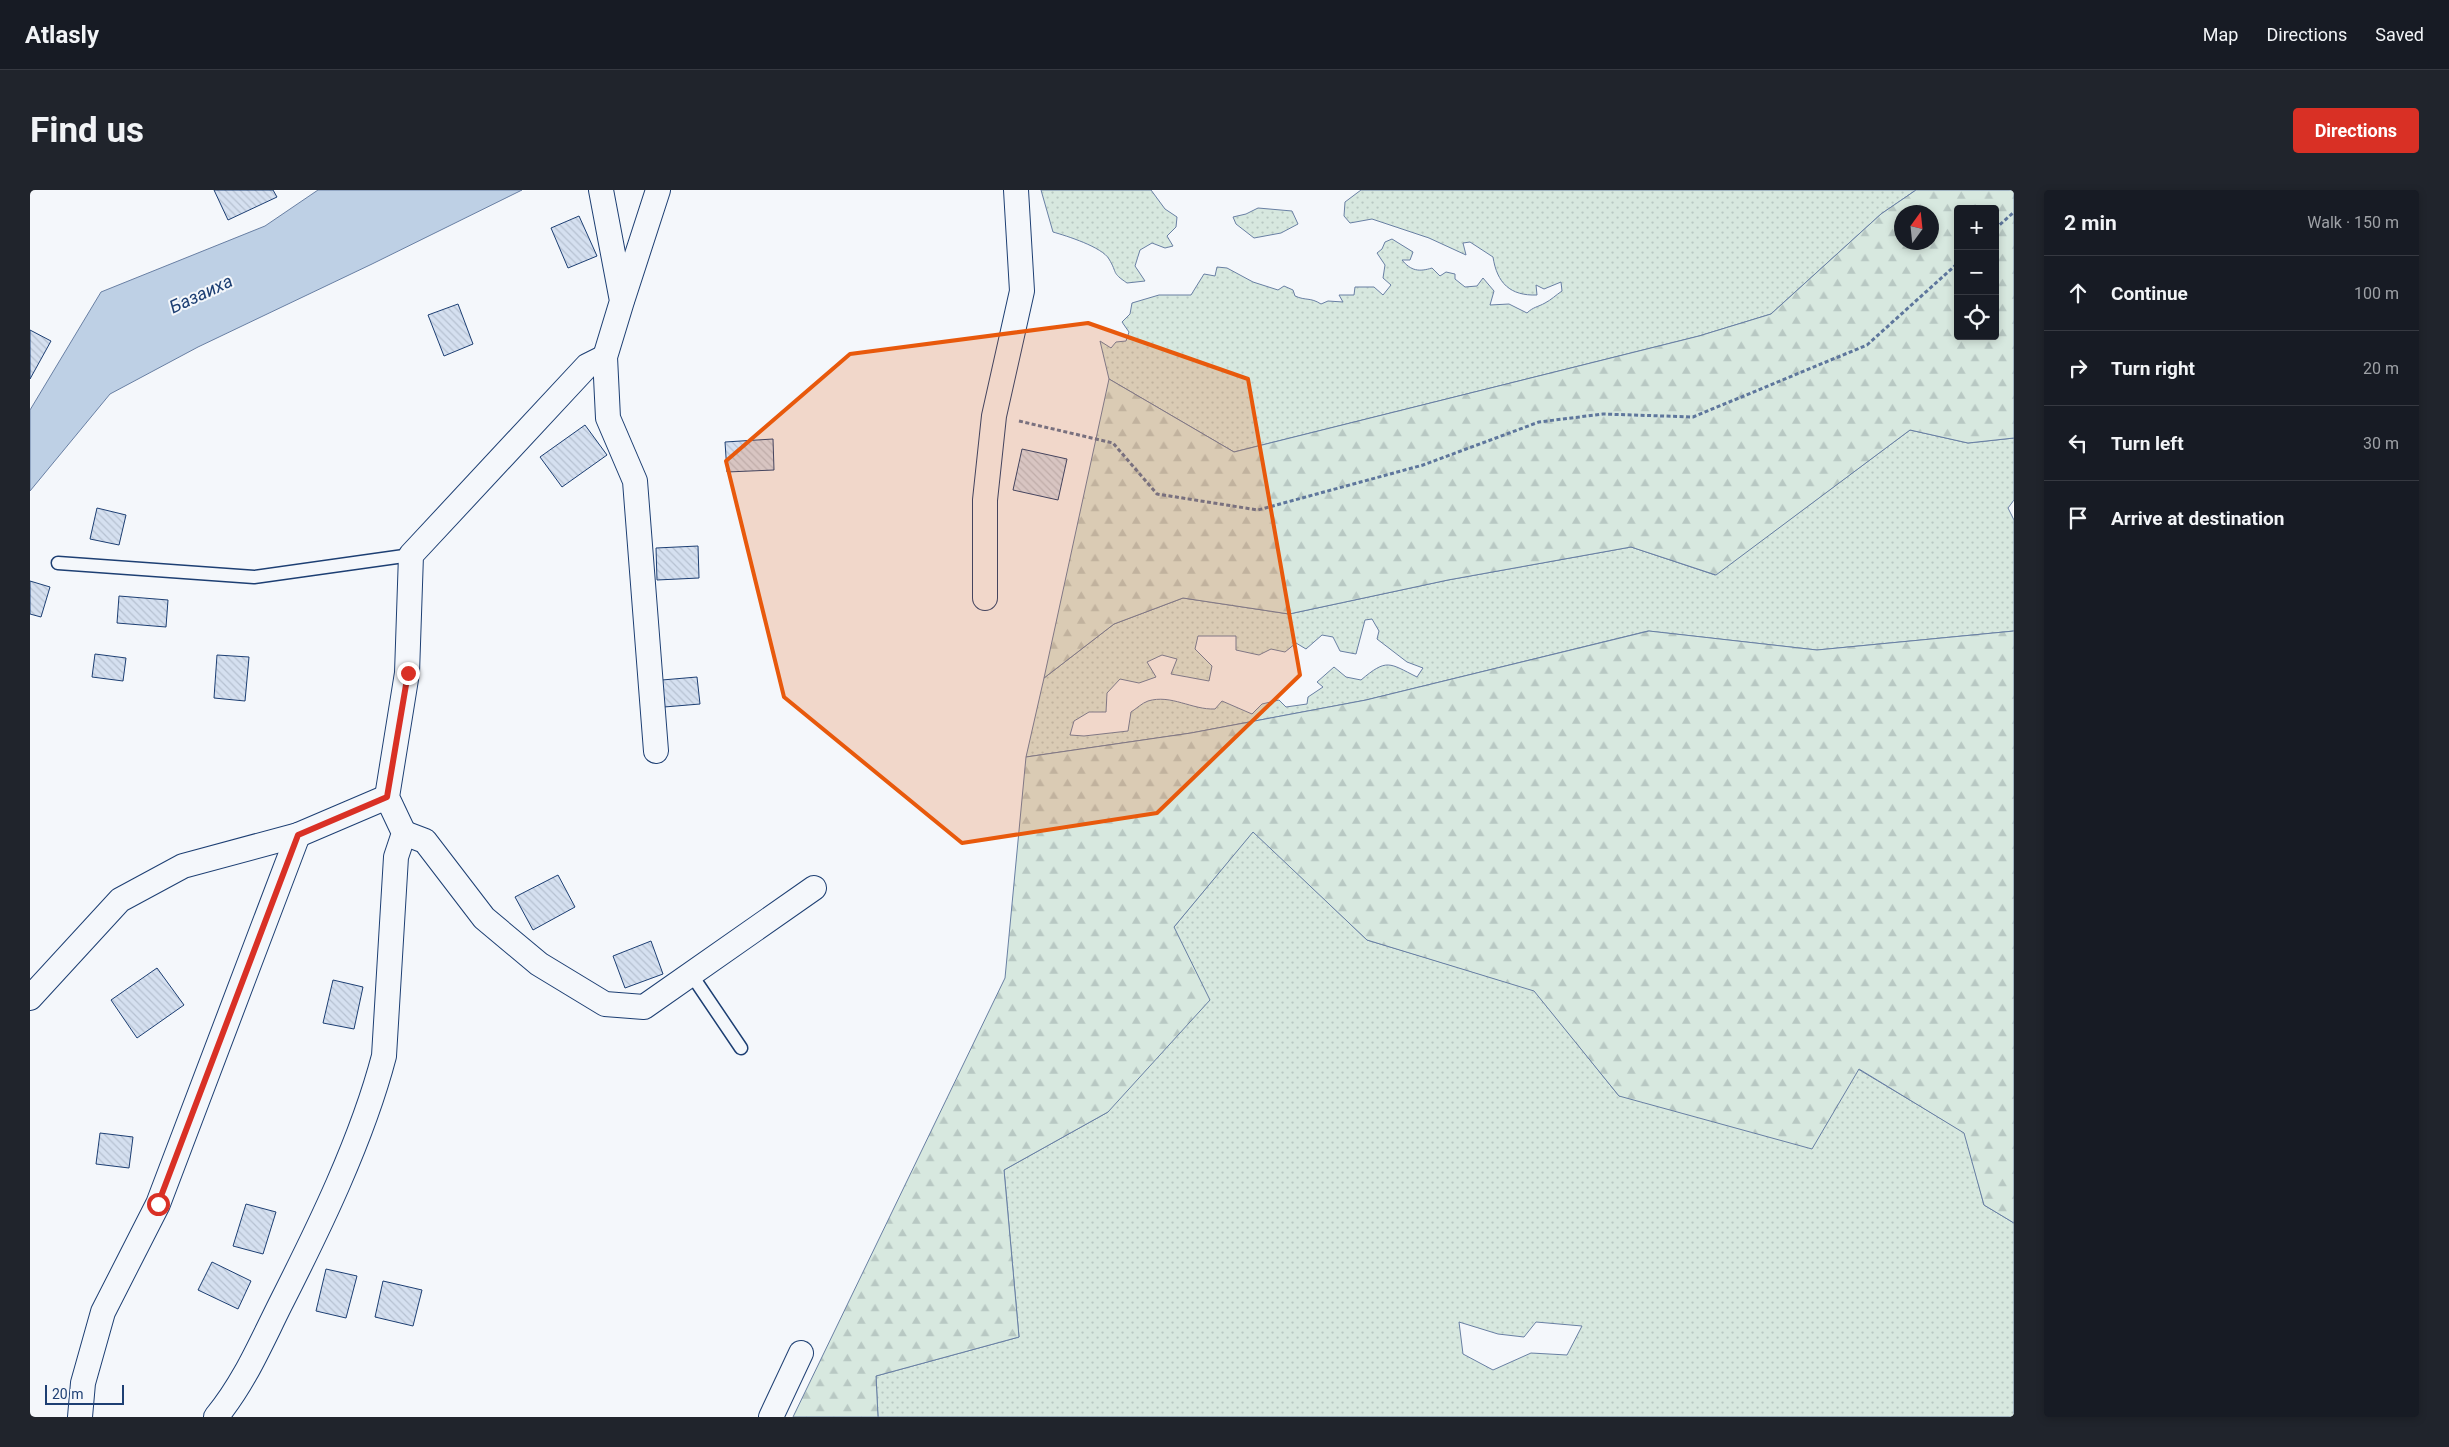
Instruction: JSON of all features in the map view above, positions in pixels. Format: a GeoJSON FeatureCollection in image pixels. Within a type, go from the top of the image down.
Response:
{"type":"FeatureCollection","features":[{"type":"Feature","properties":{"kind":"street"},"geometry":{"type":"LineString","coordinates":[[601,190],[622,301]]}},
{"type":"Feature","properties":{"kind":"street"},"geometry":{"type":"LineString","coordinates":[[656,751],[636,481],[608,418],[605,357],[658,190]]}},
{"type":"Feature","properties":{"kind":"street"},"geometry":{"type":"LineString","coordinates":[[985,598],[985,500],[994,416],[1022,291],[1016,190]]}},
{"type":"Feature","properties":{"kind":"street"},"geometry":{"type":"LineString","coordinates":[[216,1417],[236,1392],[319,1228],[376,1088],[384,1056],[396,857],[404,833],[387,797],[408,673],[411,555],[586,366],[605,357]]}},
{"type":"Feature","properties":{"kind":"street"},"geometry":{"type":"LineString","coordinates":[[30,998],[120,900],[183,866],[298,835],[387,797]]}},
{"type":"Feature","properties":{"kind":"street"},"geometry":{"type":"LineString","coordinates":[[404,833],[425,840],[484,918],[539,964],[605,1004],[644,1007],[814,888]]}},
{"type":"Feature","properties":{"kind":"street"},"geometry":{"type":"LineString","coordinates":[[80,1417],[83,1384],[103,1312],[158,1204],[298,835]]}},
{"type":"Feature","properties":{"kind":"street"},"geometry":{"type":"LineString","coordinates":[[771,1417],[802,1353]]}},
{"type":"Feature","properties":{"kind":"lane"},"geometry":{"type":"LineString","coordinates":[[58,563],[254,577],[411,555]]}},
{"type":"Feature","properties":{"kind":"lane"},"geometry":{"type":"LineString","coordinates":[[692,974],[741,1048]]}},
{"type":"Feature","properties":{"kind":"path"},"geometry":{"type":"LineString","coordinates":[[1999,225],[2014,212]]}},
{"type":"Feature","properties":{"kind":"path"},"geometry":{"type":"LineString","coordinates":[[994,416],[1113,443],[1158,494],[1258,510],[1423,465],[1539,422],[1603,414],[1693,417],[1867,345],[1954,267]]}},
{"type":"Feature","properties":{"kind":"highlighted area"},"geometry":{"type":"Polygon","coordinates":[[[1088,323],[1248,379],[1300,675],[1157,813],[962,843],[784,697],[726,461],[850,354],[1088,323]]]}},
{"type":"Feature","properties":{"kind":"green space"},"geometry":{"type":"Polygon","coordinates":[[[1041,190],[1151,190],[1165,209],[1177,217],[1176,227],[1167,236],[1173,246],[1165,248],[1152,243],[1140,250],[1135,266],[1145,281],[1127,283],[1117,275],[1109,259],[1099,250],[1084,242],[1053,232],[1041,190]]]}},
{"type":"Feature","properties":{"kind":"green space"},"geometry":{"type":"Polygon","coordinates":[[[1361,190],[1916,190],[1881,214],[1771,314],[1699,336],[1234,452],[1109,379],[1100,341],[1111,348],[1116,342],[1126,341],[1129,332],[1122,322],[1130,314],[1132,303],[1159,295],[1191,295],[1204,274],[1215,276],[1217,267],[1227,268],[1253,282],[1278,290],[1284,286],[1293,290],[1295,296],[1314,300],[1321,304],[1328,301],[1343,302],[1339,295],[1354,295],[1355,287],[1374,287],[1383,295],[1391,285],[1383,278],[1385,265],[1377,253],[1382,249],[1385,242],[1392,239],[1413,252],[1410,260],[1402,260],[1412,268],[1423,270],[1432,268],[1440,276],[1446,272],[1455,274],[1455,279],[1465,287],[1477,286],[1483,278],[1494,291],[1490,305],[1509,304],[1527,313],[1562,291],[1561,282],[1544,289],[1536,285],[1537,295],[1519,293],[1506,286],[1502,281],[1493,257],[1470,242],[1463,243],[1466,255],[1429,238],[1372,219],[1350,223],[1344,216],[1345,202],[1361,190]]]}},
{"type":"Feature","properties":{"kind":"green space"},"geometry":{"type":"Polygon","coordinates":[[[1916,190],[2014,190],[2014,438],[1968,443],[1910,430],[1716,575],[1631,547],[1448,580],[1289,614],[1183,598],[1114,624],[1044,678],[1109,379],[1234,452],[1699,336],[1771,314],[1881,214],[1894,205],[1894,250],[1939,250],[1939,205],[1894,205],[1916,190]]]}},
{"type":"Feature","properties":{"kind":"green space"},"geometry":{"type":"Polygon","coordinates":[[[1258,208],[1292,211],[1298,224],[1281,233],[1254,238],[1236,224],[1233,217],[1246,214],[1258,208]]]}},
{"type":"Feature","properties":{"kind":"green space"},"geometry":{"type":"Polygon","coordinates":[[[1910,430],[1968,443],[2014,438],[2014,500],[2008,508],[2014,520],[2014,631],[1817,650],[1648,631],[1366,700],[1191,733],[1026,757],[1044,678],[1114,624],[1183,598],[1289,614],[1448,580],[1631,547],[1715,575],[1910,430]],[[1372,619],[1365,620],[1356,654],[1340,651],[1333,637],[1322,635],[1306,649],[1296,643],[1285,652],[1271,649],[1259,655],[1236,650],[1236,636],[1198,636],[1195,649],[1212,666],[1209,681],[1171,674],[1177,659],[1162,655],[1147,662],[1156,677],[1139,683],[1120,679],[1107,693],[1106,712],[1089,712],[1074,721],[1070,735],[1084,736],[1128,731],[1131,712],[1148,701],[1157,699],[1165,699],[1206,709],[1215,709],[1222,701],[1252,714],[1262,704],[1279,700],[1286,707],[1307,704],[1308,697],[1323,687],[1317,682],[1334,667],[1346,677],[1361,680],[1377,668],[1388,665],[1400,668],[1417,677],[1423,668],[1407,662],[1377,639],[1379,631],[1372,619]]]}},
{"type":"Feature","properties":{"kind":"green space"},"geometry":{"type":"Polygon","coordinates":[[[1649,631],[1817,650],[2014,631],[2014,1223],[1984,1205],[1964,1133],[1859,1069],[1812,1149],[1619,1096],[1534,991],[1367,940],[1253,832],[1174,927],[1210,1000],[1108,1112],[1004,1170],[1019,1337],[876,1376],[878,1417],[793,1417],[1005,978],[1026,757],[1191,733],[1366,700],[1649,631]]]}},
{"type":"Feature","properties":{"kind":"green space"},"geometry":{"type":"Polygon","coordinates":[[[1253,831],[1367,940],[1534,990],[1619,1096],[1858,1069],[1965,1133],[1984,1205],[2014,1223],[2014,1417],[878,1417],[876,1376],[1019,1337],[1004,1170],[1108,1112],[1174,927],[1253,831]],[[1459,1322],[1463,1354],[1493,1370],[1531,1353],[1567,1355],[1582,1326],[1536,1322],[1524,1337],[1498,1334],[1459,1322]]]}},
{"type":"Feature","properties":{"kind":"water","name":"Базаиха"},"geometry":{"type":"Polygon","coordinates":[[[318,190],[522,190],[198,347],[110,394],[30,491],[30,410],[101,292],[265,226],[318,190]]]}},
{"type":"Feature","properties":{"kind":"building"},"geometry":{"type":"Polygon","coordinates":[[[214,190],[273,190],[277,197],[228,220],[214,190]]]}},
{"type":"Feature","properties":{"kind":"building"},"geometry":{"type":"Polygon","coordinates":[[[579,216],[597,256],[568,268],[551,228],[579,216]]]}},
{"type":"Feature","properties":{"kind":"building"},"geometry":{"type":"Polygon","coordinates":[[[458,304],[473,344],[444,356],[428,315],[458,304]]]}},
{"type":"Feature","properties":{"kind":"building"},"geometry":{"type":"Polygon","coordinates":[[[30,330],[51,341],[30,379],[30,330]]]}},
{"type":"Feature","properties":{"kind":"building"},"geometry":{"type":"Polygon","coordinates":[[[585,425],[607,455],[562,487],[540,457],[585,425]]]}},
{"type":"Feature","properties":{"kind":"building"},"geometry":{"type":"Polygon","coordinates":[[[773,439],[774,470],[727,472],[725,442],[773,439]]]}},
{"type":"Feature","properties":{"kind":"building"},"geometry":{"type":"Polygon","coordinates":[[[1022,449],[1067,459],[1058,500],[1013,490],[1022,449]]]}},
{"type":"Feature","properties":{"kind":"building"},"geometry":{"type":"Polygon","coordinates":[[[97,508],[126,515],[119,545],[90,539],[97,508]]]}},
{"type":"Feature","properties":{"kind":"building"},"geometry":{"type":"Polygon","coordinates":[[[698,546],[699,578],[657,580],[656,548],[698,546]]]}},
{"type":"Feature","properties":{"kind":"building"},"geometry":{"type":"Polygon","coordinates":[[[30,581],[50,587],[41,617],[30,614],[30,581]]]}},
{"type":"Feature","properties":{"kind":"building"},"geometry":{"type":"Polygon","coordinates":[[[119,596],[168,600],[166,627],[117,623],[119,596]]]}},
{"type":"Feature","properties":{"kind":"building"},"geometry":{"type":"Polygon","coordinates":[[[95,654],[126,658],[123,681],[92,677],[95,654]]]}},
{"type":"Feature","properties":{"kind":"building"},"geometry":{"type":"Polygon","coordinates":[[[217,655],[249,657],[245,701],[214,698],[217,655]]]}},
{"type":"Feature","properties":{"kind":"building"},"geometry":{"type":"Polygon","coordinates":[[[697,677],[700,704],[664,707],[662,680],[697,677]]]}},
{"type":"Feature","properties":{"kind":"building"},"geometry":{"type":"Polygon","coordinates":[[[558,875],[575,907],[533,930],[515,897],[558,875]]]}},
{"type":"Feature","properties":{"kind":"building"},"geometry":{"type":"Polygon","coordinates":[[[651,941],[663,974],[625,988],[613,956],[651,941]]]}},
{"type":"Feature","properties":{"kind":"building"},"geometry":{"type":"Polygon","coordinates":[[[157,968],[184,1005],[137,1038],[111,1000],[157,968]]]}},
{"type":"Feature","properties":{"kind":"building"},"geometry":{"type":"Polygon","coordinates":[[[333,980],[363,987],[354,1029],[323,1023],[333,980]]]}},
{"type":"Feature","properties":{"kind":"building"},"geometry":{"type":"Polygon","coordinates":[[[100,1133],[133,1137],[129,1168],[96,1164],[100,1133]]]}},
{"type":"Feature","properties":{"kind":"building"},"geometry":{"type":"Polygon","coordinates":[[[246,1204],[276,1212],[263,1254],[233,1246],[246,1204]]]}},
{"type":"Feature","properties":{"kind":"building"},"geometry":{"type":"Polygon","coordinates":[[[212,1262],[251,1281],[238,1309],[198,1290],[212,1262]]]}},
{"type":"Feature","properties":{"kind":"building"},"geometry":{"type":"Polygon","coordinates":[[[326,1269],[357,1276],[346,1318],[316,1311],[326,1269]]]}},
{"type":"Feature","properties":{"kind":"building"},"geometry":{"type":"Polygon","coordinates":[[[383,1281],[422,1290],[413,1326],[375,1317],[383,1281]]]}},
{"type":"Feature","properties":{"kind":"route"},"geometry":{"type":"LineString","coordinates":[[158,1204],[298,835],[387,797],[408,673]]}}]}
